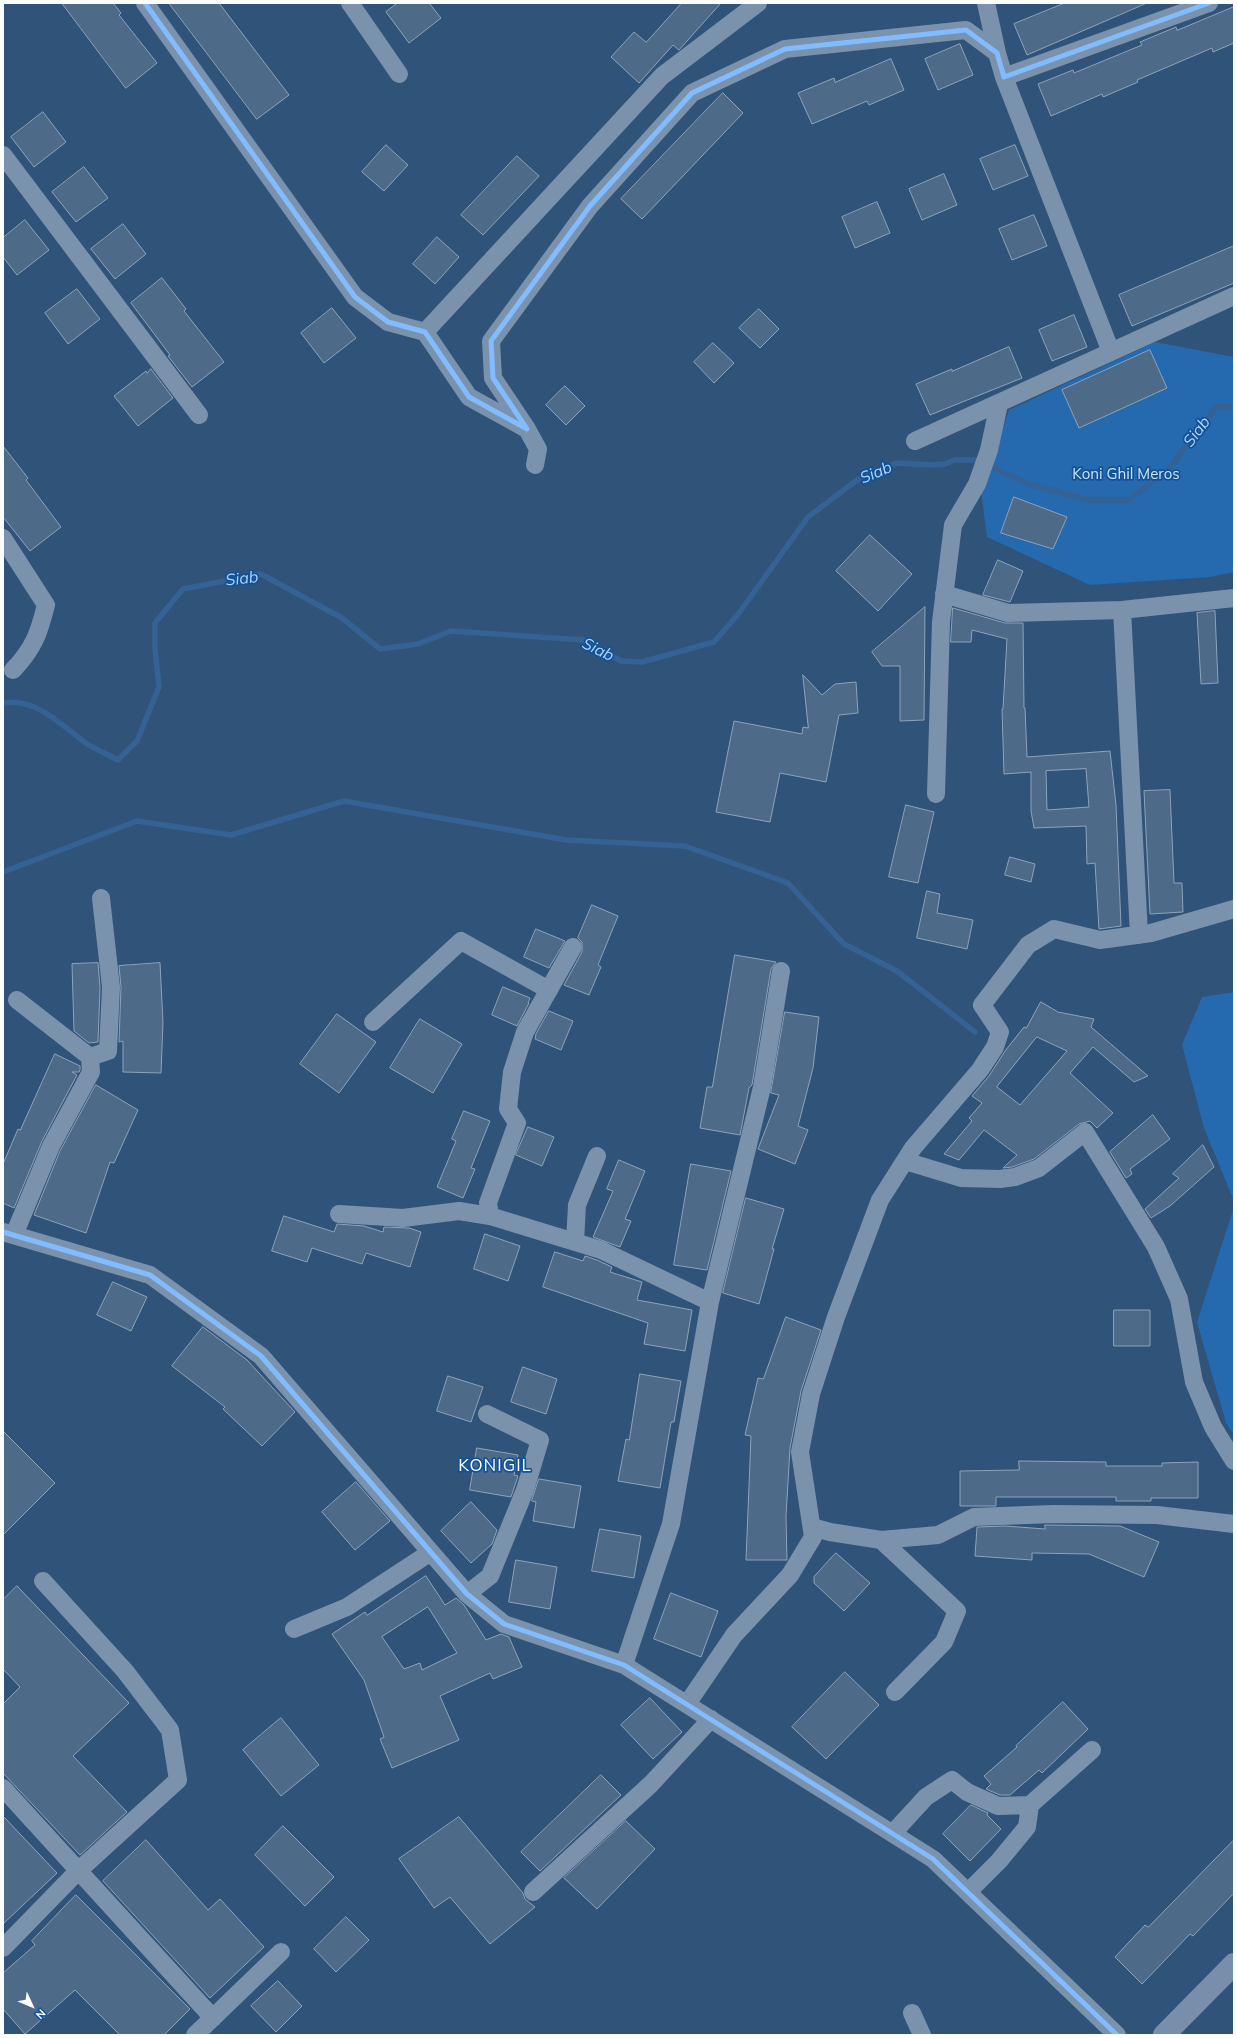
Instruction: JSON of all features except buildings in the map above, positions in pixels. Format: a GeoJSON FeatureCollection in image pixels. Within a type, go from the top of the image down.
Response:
{"type":"FeatureCollection","features":[{"type":"Feature","properties":{"kind":"main road"},"geometry":{"type":"LineString","coordinates":[[1164,2035],[1232,1969]]}},
{"type":"Feature","properties":{"kind":"street"},"geometry":{"type":"LineString","coordinates":[[145,3],[356,297],[388,322],[425,332],[469,397],[527,429]]}},
{"type":"Feature","properties":{"kind":"street"},"geometry":{"type":"LineString","coordinates":[[350,3],[399,74]]}},
{"type":"Feature","properties":{"kind":"street"},"geometry":{"type":"LineString","coordinates":[[425,332],[662,76],[758,3]]}},
{"type":"Feature","properties":{"kind":"street"},"geometry":{"type":"LineString","coordinates":[[986,3],[1004,77],[1111,352]]}},
{"type":"Feature","properties":{"kind":"street"},"geometry":{"type":"LineString","coordinates":[[1004,77],[1209,3]]}},
{"type":"Feature","properties":{"kind":"street"},"geometry":{"type":"LineString","coordinates":[[535,465],[538,449],[527,429],[493,378],[491,341],[590,206],[692,93],[785,49],[966,30],[997,53]]}},
{"type":"Feature","properties":{"kind":"street"},"geometry":{"type":"LineString","coordinates":[[3,155],[199,415]]}},
{"type":"Feature","properties":{"kind":"street"},"geometry":{"type":"LineString","coordinates":[[915,441],[1234,296]]}},
{"type":"Feature","properties":{"kind":"street"},"geometry":{"type":"LineString","coordinates":[[936,794],[940,622],[953,525],[977,484],[990,450],[999,404]]}},
{"type":"Feature","properties":{"kind":"street"},"geometry":{"type":"LineString","coordinates":[[3,538],[46,604],[38,636],[23,660],[13,670]]}},
{"type":"Feature","properties":{"kind":"street"},"geometry":{"type":"LineString","coordinates":[[944,594],[1008,613],[1122,610],[1234,598]]}},
{"type":"Feature","properties":{"kind":"street"},"geometry":{"type":"LineString","coordinates":[[1122,610],[1139,935]]}},
{"type":"Feature","properties":{"kind":"street"},"geometry":{"type":"LineString","coordinates":[[90,1057],[108,1051],[111,987],[101,898]]}},
{"type":"Feature","properties":{"kind":"street"},"geometry":{"type":"LineString","coordinates":[[687,1704],[734,1635],[790,1575],[813,1537],[800,1452],[811,1394],[836,1317],[880,1200],[913,1148],[980,1070],[995,1047],[1000,1032],[982,1005],[1028,945],[1054,929],[1100,940],[1151,933],[1234,909]]}},
{"type":"Feature","properties":{"kind":"street"},"geometry":{"type":"LineString","coordinates":[[373,1022],[461,941],[549,990]]}},
{"type":"Feature","properties":{"kind":"street"},"geometry":{"type":"LineString","coordinates":[[490,1216],[488,1204],[517,1123],[508,1108],[512,1072],[525,1032],[573,947]]}},
{"type":"Feature","properties":{"kind":"street"},"geometry":{"type":"LineString","coordinates":[[624,1665],[671,1524],[710,1302],[760,1094],[781,971]]}},
{"type":"Feature","properties":{"kind":"street"},"geometry":{"type":"LineString","coordinates":[[17,1000],[90,1057],[91,1072],[51,1146],[8,1234],[150,1275],[260,1356],[467,1594],[504,1624],[624,1665],[933,1859],[1116,2035]]}},
{"type":"Feature","properties":{"kind":"street"},"geometry":{"type":"LineString","coordinates":[[905,1161],[961,1178],[1000,1179],[1015,1177],[1039,1168],[1085,1132],[1156,1247],[1179,1299],[1194,1382],[1213,1426],[1234,1461]]}},
{"type":"Feature","properties":{"kind":"street"},"geometry":{"type":"LineString","coordinates":[[575,1242],[577,1205],[597,1156]]}},
{"type":"Feature","properties":{"kind":"street"},"geometry":{"type":"LineString","coordinates":[[339,1214],[403,1218],[459,1212],[490,1216],[601,1250],[710,1302]]}},
{"type":"Feature","properties":{"kind":"street"},"geometry":{"type":"LineString","coordinates":[[467,1594],[490,1576],[525,1490],[540,1440],[487,1414]]}},
{"type":"Feature","properties":{"kind":"street"},"geometry":{"type":"LineString","coordinates":[[812,1528],[881,1540],[938,1535],[974,1517],[1053,1514],[1157,1515],[1234,1524]]}},
{"type":"Feature","properties":{"kind":"street"},"geometry":{"type":"LineString","coordinates":[[881,1540],[957,1611],[944,1642],[895,1692]]}},
{"type":"Feature","properties":{"kind":"street"},"geometry":{"type":"LineString","coordinates":[[294,1629],[347,1608],[431,1552]]}},
{"type":"Feature","properties":{"kind":"street"},"geometry":{"type":"LineString","coordinates":[[3,1948],[78,1871],[178,1780],[170,1730],[125,1671],[43,1581]]}},
{"type":"Feature","properties":{"kind":"street"},"geometry":{"type":"LineString","coordinates":[[532,1892],[651,1784],[711,1719]]}},
{"type":"Feature","properties":{"kind":"street"},"geometry":{"type":"LineString","coordinates":[[893,1833],[926,1797],[952,1780],[967,1792],[998,1806],[1030,1805],[1092,1750]]}},
{"type":"Feature","properties":{"kind":"street"},"geometry":{"type":"LineString","coordinates":[[3,1788],[213,2018]]}},
{"type":"Feature","properties":{"kind":"street"},"geometry":{"type":"LineString","coordinates":[[968,1892],[999,1861],[1027,1827],[1030,1805]]}},
{"type":"Feature","properties":{"kind":"street"},"geometry":{"type":"LineString","coordinates":[[195,2035],[281,1952]]}},
{"type":"Feature","properties":{"kind":"street"},"geometry":{"type":"LineString","coordinates":[[912,2013],[922,2035]]}},
{"type":"Feature","properties":{"kind":"green space","name":"Koni Ghil Meros"},"geometry":{"type":"Polygon","coordinates":[[[1155,342],[1234,357],[1234,572],[1210,577],[1090,585],[987,537],[981,491],[1009,410],[1155,342]]]}},
{"type":"Feature","properties":{"kind":"green space"},"geometry":{"type":"Polygon","coordinates":[[[1234,992],[1234,1201],[1204,1128],[1182,1045],[1202,997],[1234,992]]]}},
{"type":"Feature","properties":{"kind":"green space"},"geometry":{"type":"Polygon","coordinates":[[[1234,1207],[1234,1435],[1226,1423],[1197,1322],[1234,1207]]]}},
{"type":"Feature","properties":{"kind":"waterway","name":"Siab"},"geometry":{"type":"LineString","coordinates":[[3,703],[15,702],[36,708],[56,720],[87,744],[118,760],[137,741],[159,687],[155,648],[155,623],[183,589],[261,574],[342,618],[380,649],[418,644],[451,631],[584,640],[621,661],[642,662],[714,642],[739,613],[808,517],[865,474],[897,463],[932,465],[945,464],[954,460],[977,460],[1029,484],[1089,500],[1129,500],[1168,470],[1216,407],[1234,407]]}},
{"type":"Feature","properties":{"kind":"waterway"},"geometry":{"type":"LineString","coordinates":[[3,872],[137,821],[231,835],[344,801],[566,840],[685,846],[788,883],[844,944],[897,971],[975,1032]]}},
{"type":"Feature","properties":{"kind":"cycle path"},"geometry":{"type":"LineString","coordinates":[[145,3],[355,297],[388,322],[425,332],[469,397],[527,429],[493,378],[491,341],[590,206],[692,93],[785,49],[966,30],[997,53],[1004,77],[1209,3]]}},
{"type":"Feature","properties":{"kind":"cycle path"},"geometry":{"type":"LineString","coordinates":[[3,1232],[150,1275],[261,1356],[467,1594],[504,1624],[624,1665],[933,1859],[1117,2035]]}},
{"type":"Feature","properties":{"kind":"district","name":"KONIGIL"},"geometry":{"type":"Point","coordinates":[495,1466]}}]}
